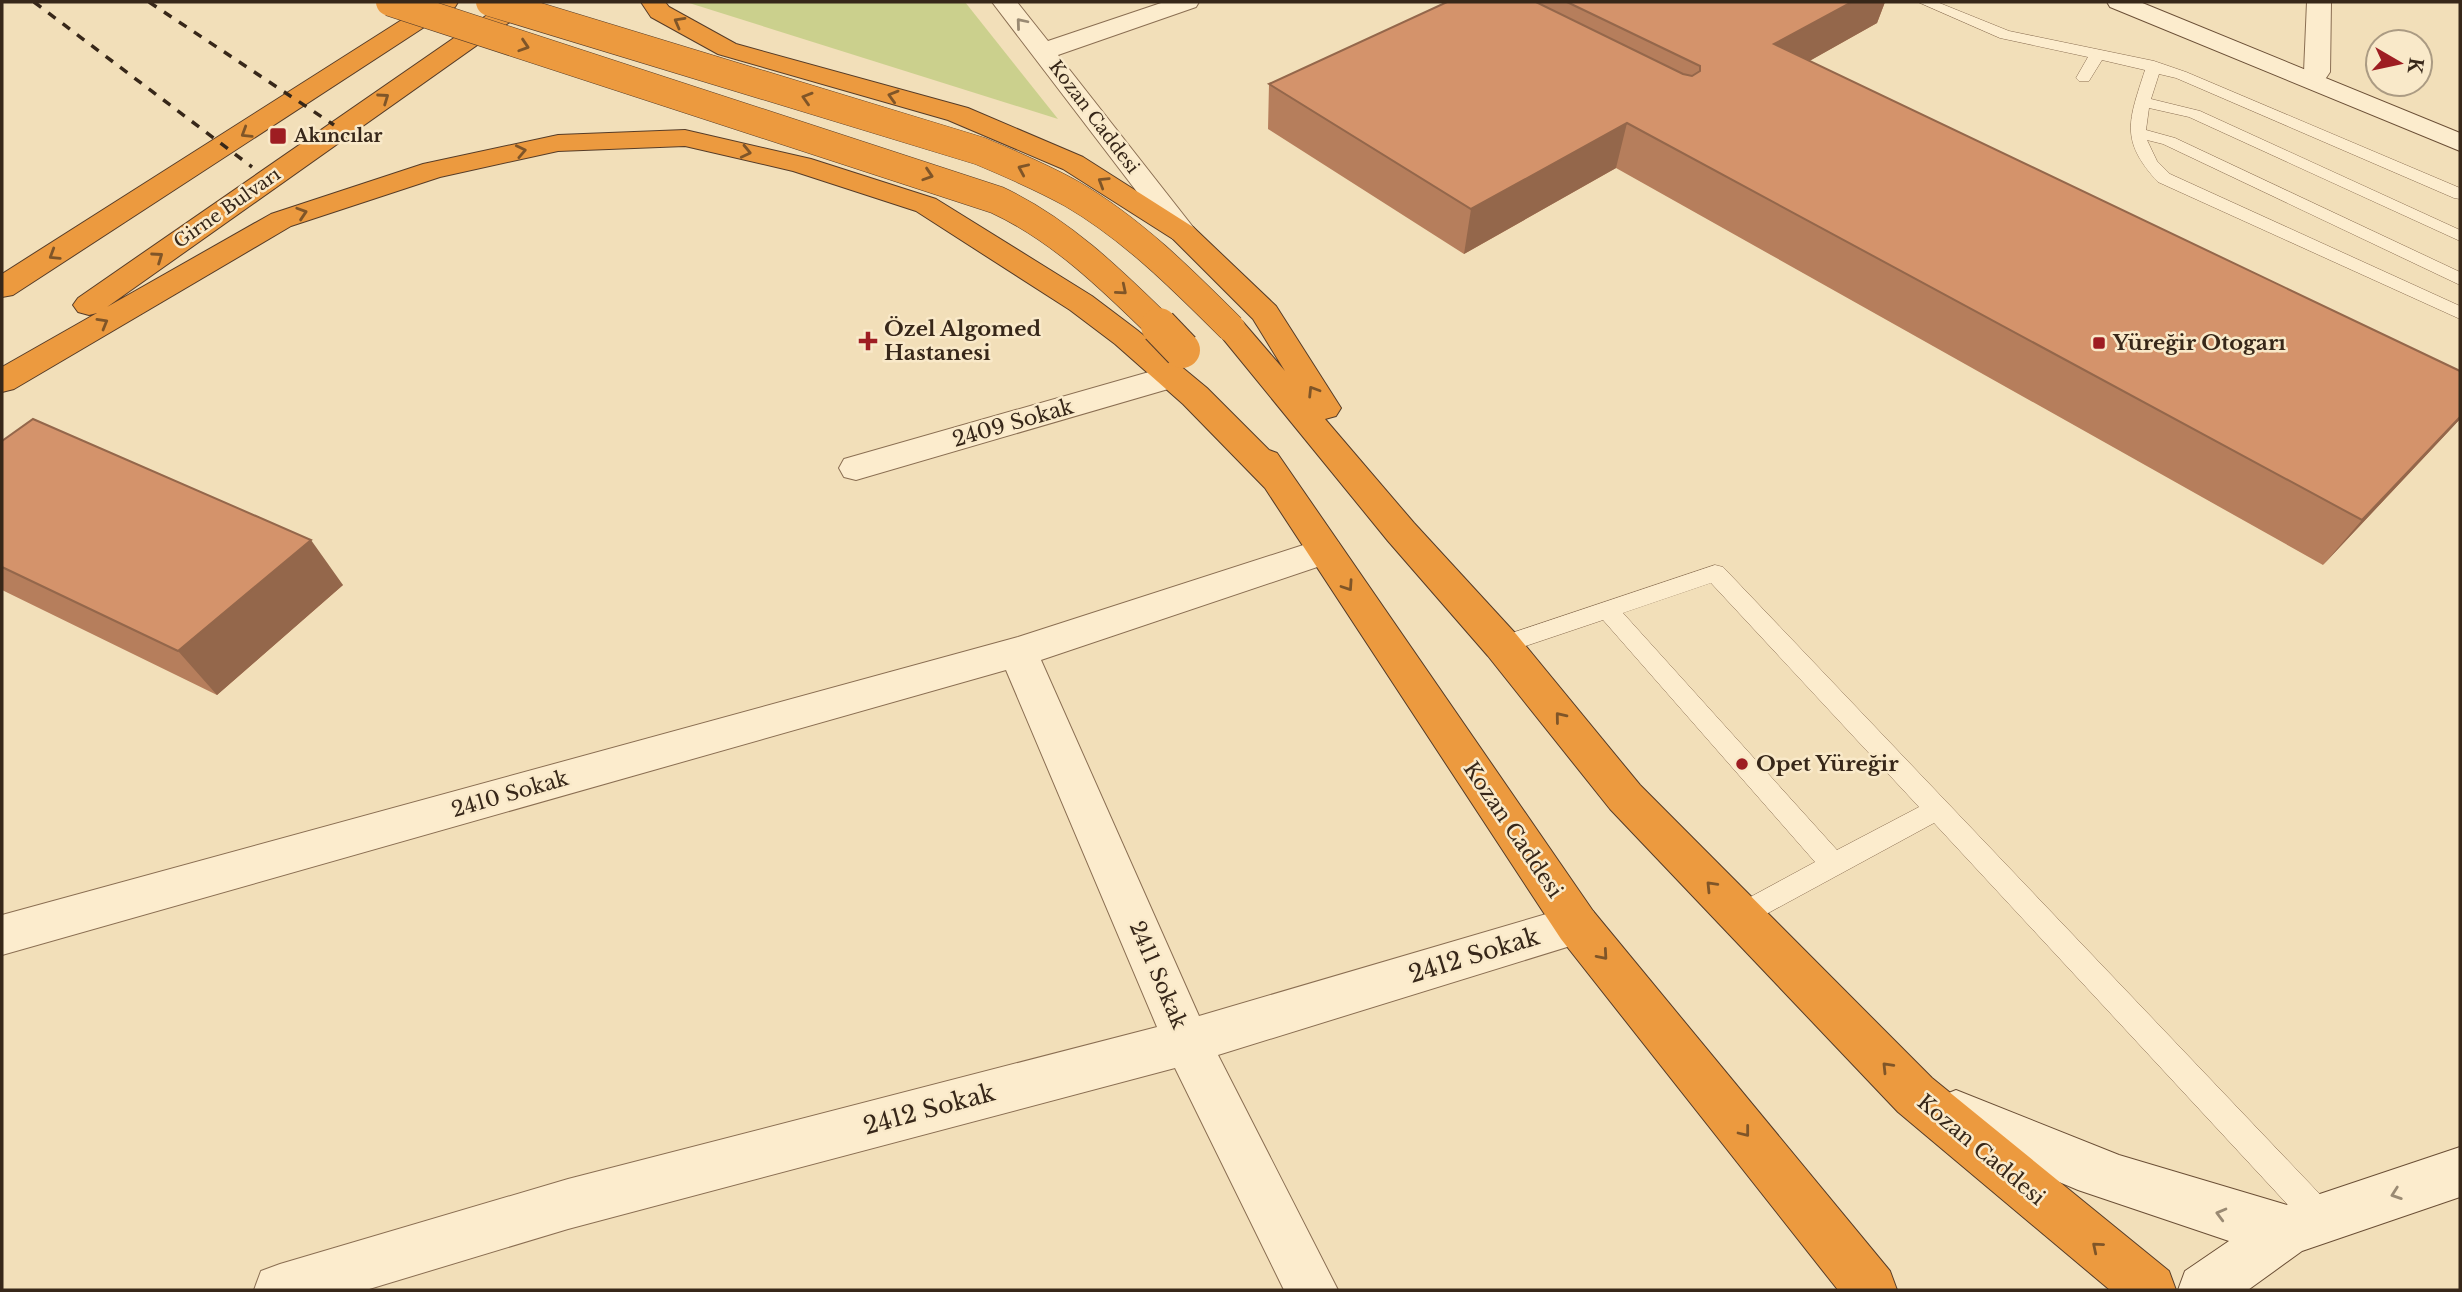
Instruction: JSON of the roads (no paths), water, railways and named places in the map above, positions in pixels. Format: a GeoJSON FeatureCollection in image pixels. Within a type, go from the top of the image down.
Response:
{"type":"FeatureCollection","features":[{"type":"Feature","properties":{"kind":"highway"},"geometry":{"type":"LineString","coordinates":[[390,2],[947,182],[1011,206],[1079,253],[1133,299],[1176,364]]}},
{"type":"Feature","properties":{"kind":"highway"},"geometry":{"type":"LineString","coordinates":[[290,105],[426,2]]}},
{"type":"Feature","properties":{"kind":"highway"},"geometry":{"type":"LineString","coordinates":[[2,288],[290,105],[446,2]]}},
{"type":"Feature","properties":{"kind":"highway"},"geometry":{"type":"LineString","coordinates":[[490,2],[980,151],[1050,181],[1131,234],[1179,275],[1231,328],[1401,532]]}},
{"type":"Feature","properties":{"kind":"highway","name":"Girne Bulvarı"},"geometry":{"type":"LineString","coordinates":[[2,366],[522,2]]}},
{"type":"Feature","properties":{"kind":"highway"},"geometry":{"type":"LineString","coordinates":[[653,2],[660,12],[727,49],[958,114],[1073,163],[1183,233],[1265,313],[1401,532]]}},
{"type":"Feature","properties":{"kind":"highway"},"geometry":{"type":"LineString","coordinates":[[2,381],[281,220],[433,170],[558,143],[685,138],[802,165],[926,205],[1081,303],[1126,337],[1176,364]]}},
{"type":"Feature","properties":{"kind":"highway","name":"Kozan Caddesi"},"geometry":{"type":"LineString","coordinates":[[1176,364],[1280,482],[1577,925],[1871,1290]]}},
{"type":"Feature","properties":{"kind":"highway","name":"Kozan Caddesi"},"geometry":{"type":"LineString","coordinates":[[1401,532],[1502,645],[1625,797],[1915,1095],[2150,1290]]}},
{"type":"Feature","properties":{"kind":"street","name":"Kozan Caddesi"},"geometry":{"type":"LineString","coordinates":[[1004,2],[1183,233]]}},
{"type":"Feature","properties":{"kind":"street"},"geometry":{"type":"LineString","coordinates":[[1044,51],[1187,2]]}},
{"type":"Feature","properties":{"kind":"street"},"geometry":{"type":"LineString","coordinates":[[2119,2],[2460,143]]}},
{"type":"Feature","properties":{"kind":"street"},"geometry":{"type":"LineString","coordinates":[[2145,2],[2460,130]]}},
{"type":"Feature","properties":{"kind":"street"},"geometry":{"type":"LineString","coordinates":[[2317,72],[2319,2]]}},
{"type":"Feature","properties":{"kind":"street","name":"2409 Sokak"},"geometry":{"type":"LineString","coordinates":[[856,468],[1176,364]]}},
{"type":"Feature","properties":{"kind":"street","name":"2410 Sokak"},"geometry":{"type":"LineString","coordinates":[[2,935],[1018,652],[1325,551]]}},
{"type":"Feature","properties":{"kind":"street","name":"2411 Sokak"},"geometry":{"type":"LineString","coordinates":[[1018,652],[1187,1042],[1312,1290]]}},
{"type":"Feature","properties":{"kind":"street","name":"2412 Sokak"},"geometry":{"type":"LineString","coordinates":[[280,1290],[569,1204],[1187,1042],[1577,925]]}},
{"type":"Feature","properties":{"kind":"street"},"geometry":{"type":"LineString","coordinates":[[1915,1095],[2015,1142],[2104,1176],[2215,1213],[2305,1225]]}},
{"type":"Feature","properties":{"kind":"street"},"geometry":{"type":"LineString","coordinates":[[2204,1290],[2305,1225],[2460,1172]]}},
{"type":"Feature","properties":{"kind":"lane"},"geometry":{"type":"LineString","coordinates":[[1925,2],[1988,30],[2154,66],[2207,85],[2460,194]]}},
{"type":"Feature","properties":{"kind":"lane"},"geometry":{"type":"LineString","coordinates":[[2084,78],[2097,54]]}},
{"type":"Feature","properties":{"kind":"lane"},"geometry":{"type":"LineString","coordinates":[[2154,66],[2136,132],[2142,154],[2164,178],[2460,313]]}},
{"type":"Feature","properties":{"kind":"lane"},"geometry":{"type":"LineString","coordinates":[[2144,102],[2194,114],[2460,236]]}},
{"type":"Feature","properties":{"kind":"lane"},"geometry":{"type":"LineString","coordinates":[[2136,132],[2169,141],[2460,279]]}},
{"type":"Feature","properties":{"kind":"lane"},"geometry":{"type":"LineString","coordinates":[[1502,645],[1715,573],[1937,809],[2305,1225]]}},
{"type":"Feature","properties":{"kind":"lane"},"geometry":{"type":"LineString","coordinates":[[1607,609],[1834,865]]}},
{"type":"Feature","properties":{"kind":"lane"},"geometry":{"type":"LineString","coordinates":[[1739,916],[1937,809]]}},
{"type":"Feature","properties":{"kind":"railway"},"geometry":{"type":"LineString","coordinates":[[34,2],[252,167]]}},
{"type":"Feature","properties":{"kind":"railway"},"geometry":{"type":"LineString","coordinates":[[149,2],[334,125]]}},
{"type":"Feature","properties":{"kind":"place","name":"Akıncılar"},"geometry":{"type":"Point","coordinates":[278,136]}},
{"type":"Feature","properties":{"kind":"place","name":"Özel Algomed Hastanesi"},"geometry":{"type":"Point","coordinates":[868,341]}},
{"type":"Feature","properties":{"kind":"place","name":"Yüreğir Otogarı"},"geometry":{"type":"Point","coordinates":[2099,343]}},
{"type":"Feature","properties":{"kind":"place","name":"Opet Yüreğir"},"geometry":{"type":"Point","coordinates":[1742,764]}}]}
